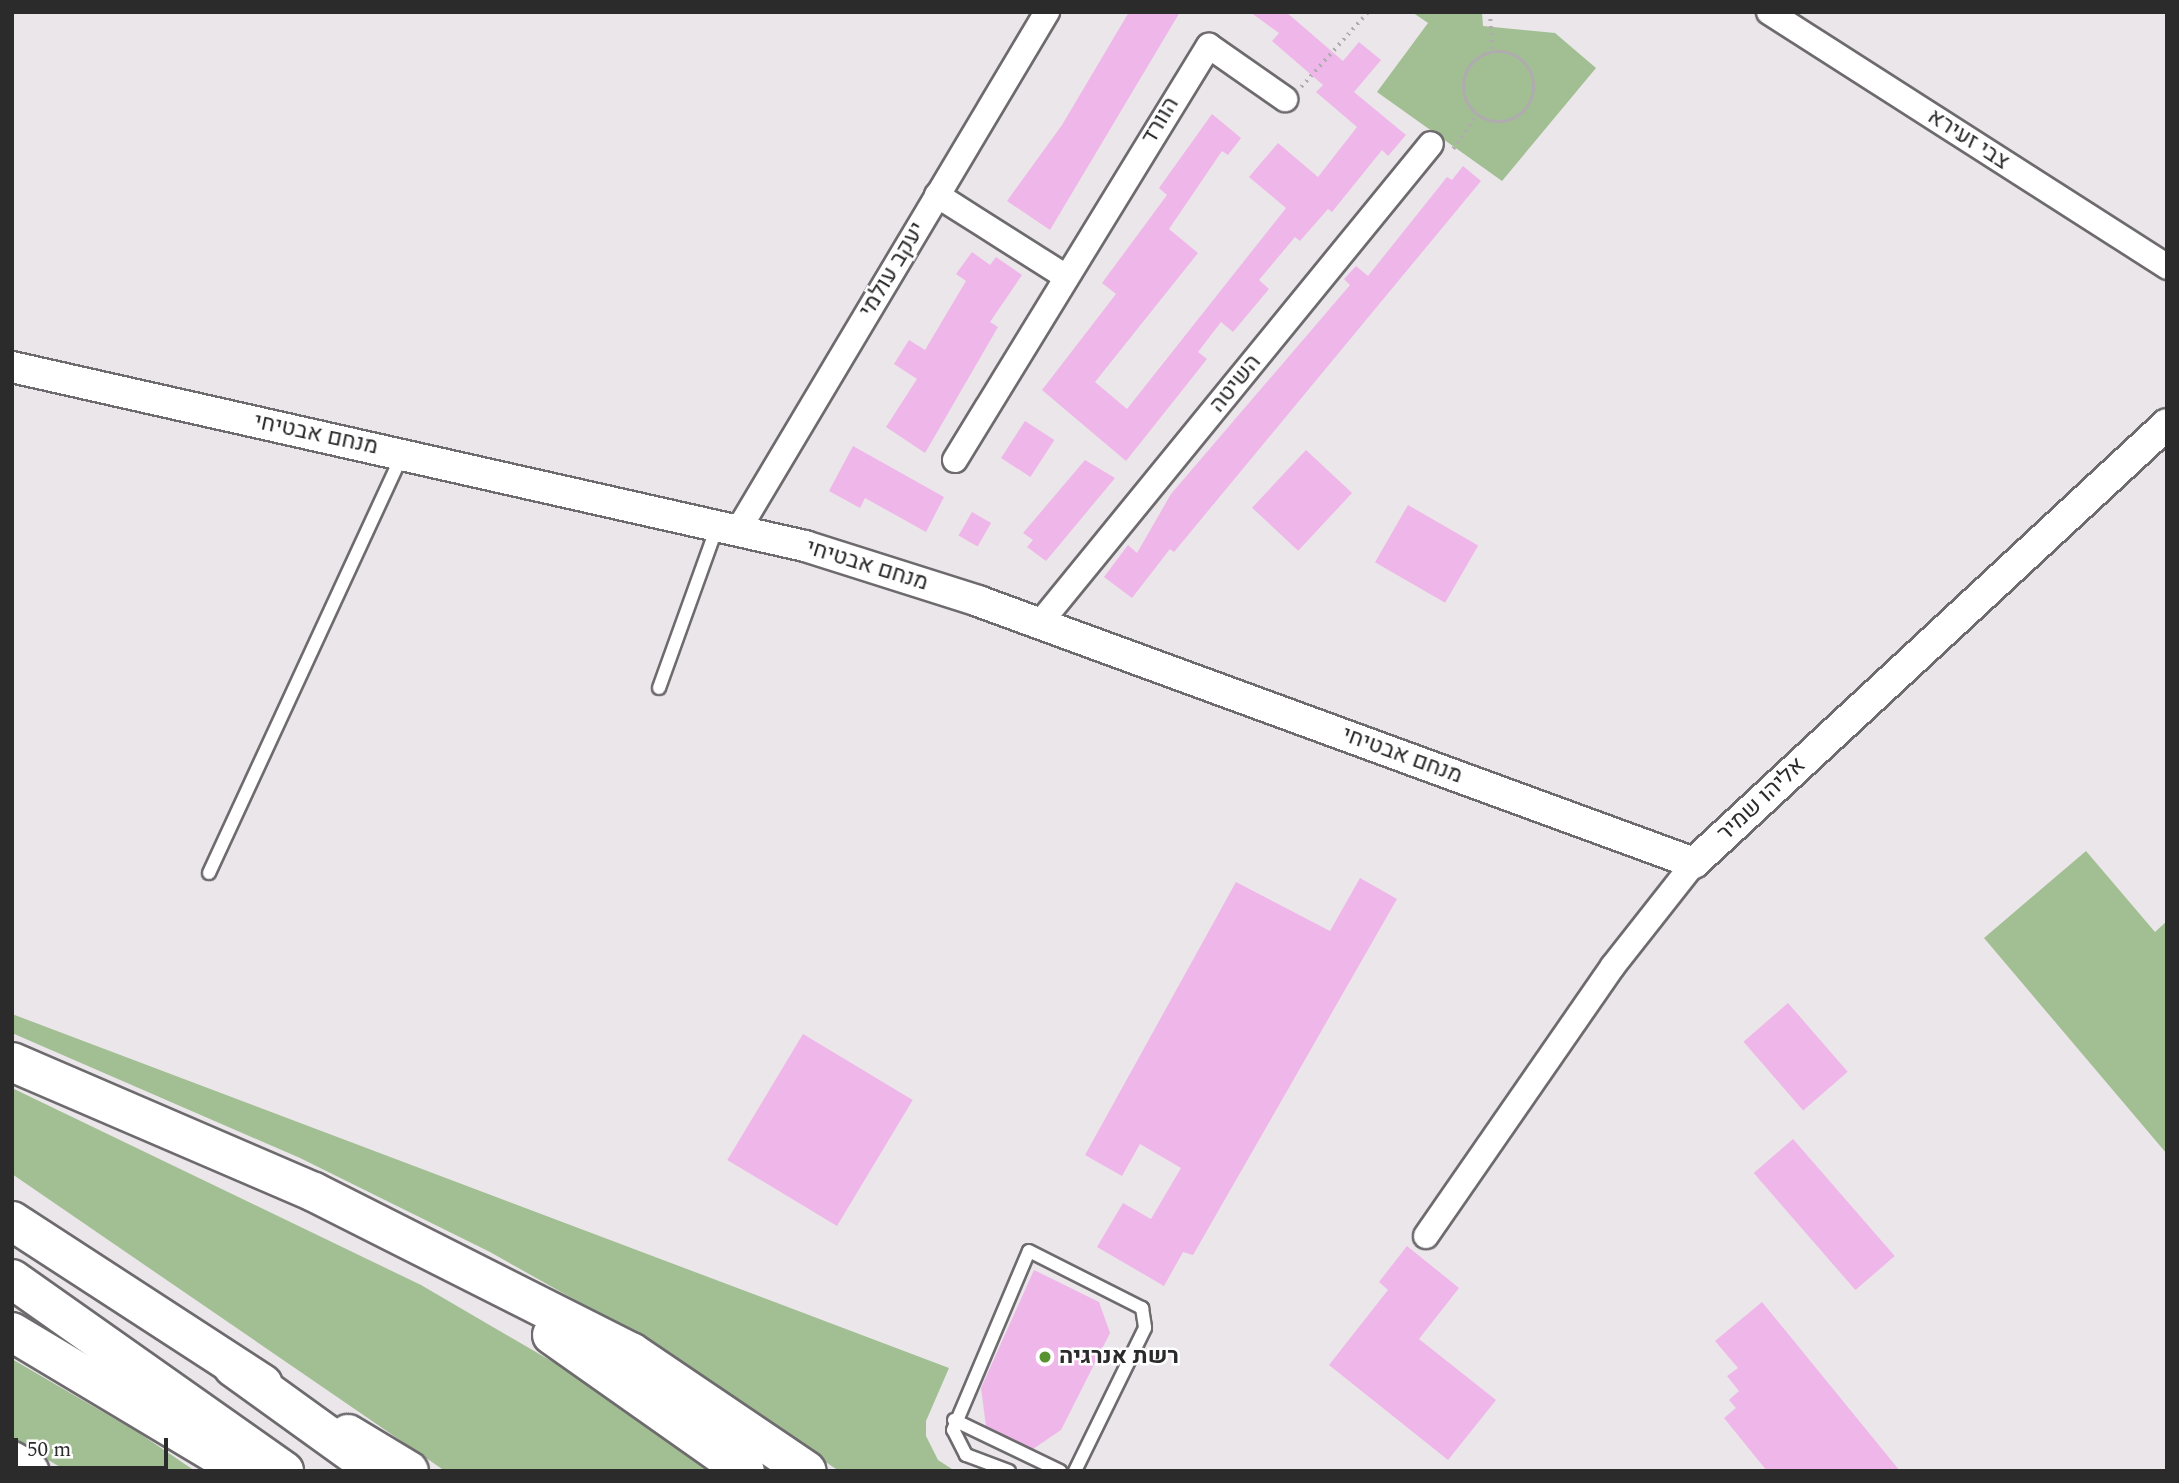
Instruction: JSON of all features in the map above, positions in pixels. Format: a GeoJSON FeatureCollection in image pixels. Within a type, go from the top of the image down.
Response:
{"type":"FeatureCollection","features":[{"type":"Feature","properties":{"kind":"highway"},"geometry":{"type":"LineString","coordinates":[[23,1067],[386,1228],[631,1352],[807,1471]]}},
{"type":"Feature","properties":{"kind":"highway"},"geometry":{"type":"LineString","coordinates":[[12,1222],[233,1367],[377,1471]]}},
{"type":"Feature","properties":{"kind":"highway"},"geometry":{"type":"LineString","coordinates":[[386,1228],[745,1471]]}},
{"type":"Feature","properties":{"kind":"highway"},"geometry":{"type":"LineString","coordinates":[[12,1279],[284,1471]]}},
{"type":"Feature","properties":{"kind":"highway"},"geometry":{"type":"LineString","coordinates":[[12,1332],[244,1471]]}},
{"type":"Feature","properties":{"kind":"highway"},"geometry":{"type":"LineString","coordinates":[[233,1367],[410,1471]]}},
{"type":"Feature","properties":{"kind":"highway"},"geometry":{"type":"LineString","coordinates":[[12,1461],[29,1471]]}},
{"type":"Feature","properties":{"kind":"street","name":"יעקב עולמי"},"geometry":{"type":"LineString","coordinates":[[729,525],[937,195],[1047,12]]}},
{"type":"Feature","properties":{"kind":"street","name":"צבי זעירא"},"geometry":{"type":"LineString","coordinates":[[1769,12],[2167,267]]}},
{"type":"Feature","properties":{"kind":"street","name":"הוורד"},"geometry":{"type":"LineString","coordinates":[[955,460],[1209,46],[1285,99]]}},
{"type":"Feature","properties":{"kind":"street","name":"השיטה"},"geometry":{"type":"LineString","coordinates":[[1040,624],[1431,144]]}},
{"type":"Feature","properties":{"kind":"street"},"geometry":{"type":"LineString","coordinates":[[937,195],[1066,277]]}},
{"type":"Feature","properties":{"kind":"street","name":"מנחם אבטיחי"},"geometry":{"type":"LineString","coordinates":[[12,367],[729,525],[1040,624],[1694,863]]}},
{"type":"Feature","properties":{"kind":"street","name":"אליהו שמיר"},"geometry":{"type":"LineString","coordinates":[[1426,1236],[1613,966],[1694,863],[2167,424]]}},
{"type":"Feature","properties":{"kind":"lane"},"geometry":{"type":"LineString","coordinates":[[209,873],[403,454]]}},
{"type":"Feature","properties":{"kind":"lane"},"geometry":{"type":"LineString","coordinates":[[659,688],[729,525]]}},
{"type":"Feature","properties":{"kind":"lane"},"geometry":{"type":"LineString","coordinates":[[1009,1471],[966,1455],[955,1444],[954,1420],[1029,1251],[1142,1308],[1145,1328],[1075,1471]]}},
{"type":"Feature","properties":{"kind":"lane"},"geometry":{"type":"LineString","coordinates":[[954,1420],[1060,1471]]}},
{"type":"Feature","properties":{"kind":"path"},"geometry":{"type":"LineString","coordinates":[[1285,99],[1368,12]]}},
{"type":"Feature","properties":{"kind":"path"},"geometry":{"type":"LineString","coordinates":[[1490,12],[1493,52]]}},
{"type":"Feature","properties":{"kind":"path"},"geometry":{"type":"LineString","coordinates":[[1493,52],[1525,64],[1532,98],[1508,121],[1477,115],[1465,97],[1466,75],[1493,52]]}},
{"type":"Feature","properties":{"kind":"path"},"geometry":{"type":"LineString","coordinates":[[1431,144],[1448,157],[1477,115]]}},
{"type":"Feature","properties":{"kind":"green space"},"geometry":{"type":"Polygon","coordinates":[[[1412,12],[1482,12],[1483,26],[1555,33],[1596,68],[1502,181],[1377,92],[1428,23],[1412,12]]]}},
{"type":"Feature","properties":{"kind":"green space"},"geometry":{"type":"Polygon","coordinates":[[[2086,851],[2155,932],[2167,921],[2167,1154],[1984,938],[2086,851]]]}},
{"type":"Feature","properties":{"kind":"green space"},"geometry":{"type":"Polygon","coordinates":[[[12,1014],[949,1368],[926,1421],[926,1436],[938,1460],[955,1471],[839,1471],[632,1332],[490,1252],[300,1158],[12,1033],[12,1014]]]}},
{"type":"Feature","properties":{"kind":"green space"},"geometry":{"type":"Polygon","coordinates":[[[12,1088],[421,1285],[608,1394],[709,1471],[445,1471],[12,1174],[12,1088]]]}},
{"type":"Feature","properties":{"kind":"green space"},"geometry":{"type":"Polygon","coordinates":[[[12,1359],[139,1433],[195,1471],[67,1471],[12,1439],[12,1359]]]}},
{"type":"Feature","properties":{"kind":"building"},"geometry":{"type":"Polygon","coordinates":[[[1129,12],[1180,12],[1050,230],[1007,201],[1062,125],[1129,12]]]}},
{"type":"Feature","properties":{"kind":"building"},"geometry":{"type":"Polygon","coordinates":[[[1250,12],[1286,12],[1343,61],[1359,42],[1381,60],[1354,92],[1406,135],[1388,156],[1382,150],[1332,212],[1328,209],[1300,241],[1295,237],[1259,280],[1269,289],[1233,332],[1221,322],[1198,352],[1207,359],[1126,461],[1042,390],[1116,294],[1102,283],[1167,195],[1159,188],[1212,114],[1241,138],[1228,155],[1222,151],[1169,229],[1198,253],[1095,382],[1127,409],[1286,208],[1249,177],[1278,143],[1318,177],[1357,127],[1316,92],[1323,85],[1272,41],[1279,33],[1250,12]]]}},
{"type":"Feature","properties":{"kind":"building"},"geometry":{"type":"Polygon","coordinates":[[[1463,166],[1481,181],[1174,552],[1170,549],[1132,598],[1104,577],[1128,545],[1137,553],[1171,494],[1350,285],[1344,279],[1356,266],[1368,276],[1447,177],[1452,180],[1463,166]]]}},
{"type":"Feature","properties":{"kind":"building"},"geometry":{"type":"Polygon","coordinates":[[[972,252],[990,265],[996,257],[1022,275],[990,322],[998,327],[925,453],[886,427],[917,379],[894,364],[909,340],[925,350],[966,281],[956,274],[972,252]]]}},
{"type":"Feature","properties":{"kind":"building"},"geometry":{"type":"Polygon","coordinates":[[[1025,421],[1054,440],[1030,477],[1001,458],[1025,421]]]}},
{"type":"Feature","properties":{"kind":"building"},"geometry":{"type":"Polygon","coordinates":[[[853,446],[944,497],[926,532],[865,498],[860,508],[829,491],[853,446]]]}},
{"type":"Feature","properties":{"kind":"building"},"geometry":{"type":"Polygon","coordinates":[[[1306,450],[1352,493],[1298,551],[1252,508],[1306,450]]]}},
{"type":"Feature","properties":{"kind":"building"},"geometry":{"type":"Polygon","coordinates":[[[1085,460],[1115,478],[1046,561],[1027,547],[1033,540],[1023,533],[1085,460]]]}},
{"type":"Feature","properties":{"kind":"building"},"geometry":{"type":"Polygon","coordinates":[[[1408,505],[1478,546],[1445,603],[1375,562],[1408,505]]]}},
{"type":"Feature","properties":{"kind":"building"},"geometry":{"type":"Polygon","coordinates":[[[972,512],[991,523],[978,546],[958,535],[972,512]]]}},
{"type":"Feature","properties":{"kind":"building"},"geometry":{"type":"Polygon","coordinates":[[[1360,878],[1397,899],[1193,1255],[1183,1252],[1164,1286],[1097,1247],[1123,1203],[1151,1219],[1181,1168],[1140,1144],[1122,1176],[1085,1155],[1236,882],[1330,931],[1360,878]]]}},
{"type":"Feature","properties":{"kind":"building"},"geometry":{"type":"Polygon","coordinates":[[[1788,1003],[1848,1072],[1803,1110],[1743,1042],[1788,1003]]]}},
{"type":"Feature","properties":{"kind":"building"},"geometry":{"type":"Polygon","coordinates":[[[803,1034],[913,1100],[837,1226],[727,1160],[803,1034]]]}},
{"type":"Feature","properties":{"kind":"building"},"geometry":{"type":"Polygon","coordinates":[[[1793,1139],[1895,1256],[1855,1290],[1754,1173],[1793,1139]]]}},
{"type":"Feature","properties":{"kind":"building"},"geometry":{"type":"Polygon","coordinates":[[[1407,1246],[1459,1288],[1419,1339],[1496,1400],[1448,1460],[1329,1365],[1388,1290],[1379,1282],[1407,1246]]]}},
{"type":"Feature","properties":{"kind":"building","name":"רשת אנרגיה"},"geometry":{"type":"Polygon","coordinates":[[[1034,1270],[1099,1302],[1110,1333],[1061,1430],[1033,1449],[986,1426],[981,1388],[1034,1270]]]}},
{"type":"Feature","properties":{"kind":"building"},"geometry":{"type":"Polygon","coordinates":[[[1762,1302],[1900,1471],[1767,1471],[1724,1418],[1736,1408],[1729,1400],[1739,1391],[1727,1376],[1738,1368],[1715,1341],[1762,1302]]]}},
{"type":"Feature","properties":{"kind":"place","name":"רשת אנרגיה"},"geometry":{"type":"Point","coordinates":[1045,1357]}}]}
